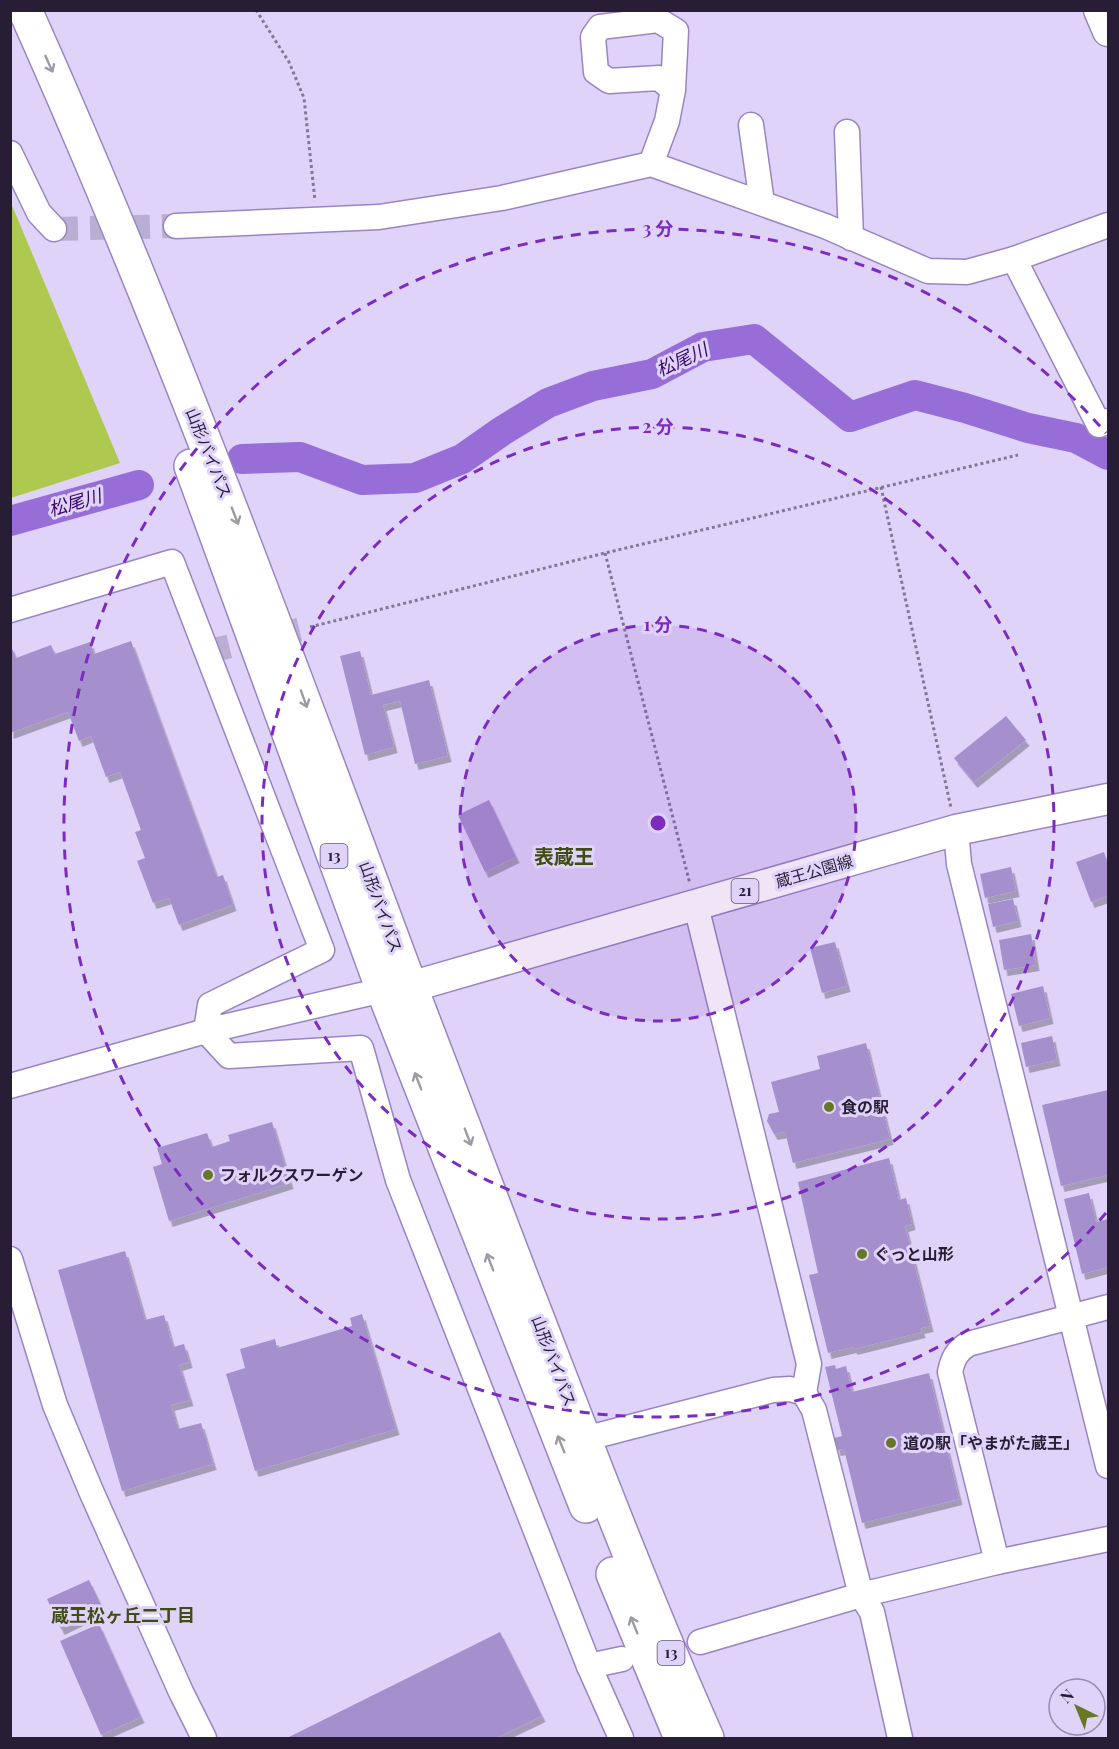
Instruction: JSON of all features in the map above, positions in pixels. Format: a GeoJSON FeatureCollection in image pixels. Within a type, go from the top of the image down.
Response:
{"type":"FeatureCollection","features":[{"type":"Feature","properties":{"kind":"highway","name":"山形バイパス"},"geometry":{"type":"LineString","coordinates":[[25,10],[83,140],[234,515],[397,989],[584,1438],[634,1567],[707,1738]]}},
{"type":"Feature","properties":{"kind":"highway","name":"山形バイパス"},"geometry":{"type":"LineString","coordinates":[[10,33],[126,297],[397,989],[656,1679],[681,1738]]}},
{"type":"Feature","properties":{"kind":"highway"},"geometry":{"type":"LineString","coordinates":[[634,1567],[726,1738]]}},
{"type":"Feature","properties":{"kind":"highway"},"geometry":{"type":"LineString","coordinates":[[656,1679],[669,1738]]}},
{"type":"Feature","properties":{"kind":"main road"},"geometry":{"type":"LineString","coordinates":[[1099,10],[1108,31]]}},
{"type":"Feature","properties":{"kind":"main road","name":"蔵王公園線"},"geometry":{"type":"LineString","coordinates":[[397,989],[696,906],[956,830],[1108,799]]}},
{"type":"Feature","properties":{"kind":"street"},"geometry":{"type":"LineString","coordinates":[[651,164],[667,121],[673,90]]}},
{"type":"Feature","properties":{"kind":"street"},"geometry":{"type":"LineString","coordinates":[[751,125],[762,203]]}},
{"type":"Feature","properties":{"kind":"street"},"geometry":{"type":"LineString","coordinates":[[847,132],[851,238]]}},
{"type":"Feature","properties":{"kind":"street"},"geometry":{"type":"LineString","coordinates":[[10,153],[39,213],[54,229]]}},
{"type":"Feature","properties":{"kind":"street"},"geometry":{"type":"LineString","coordinates":[[176,226],[379,217],[502,198],[651,164],[762,203],[928,271],[967,272],[1105,235]]}},
{"type":"Feature","properties":{"kind":"street"},"geometry":{"type":"LineString","coordinates":[[1014,259],[1099,425],[1108,421]]}},
{"type":"Feature","properties":{"kind":"street"},"geometry":{"type":"LineString","coordinates":[[10,609],[172,562],[322,950],[210,1005],[206,1031]]}},
{"type":"Feature","properties":{"kind":"street"},"geometry":{"type":"LineString","coordinates":[[956,830],[960,864],[1108,1466]]}},
{"type":"Feature","properties":{"kind":"street"},"geometry":{"type":"LineString","coordinates":[[696,906],[809,1364],[804,1393],[814,1410],[861,1595],[872,1612],[900,1738]]}},
{"type":"Feature","properties":{"kind":"street"},"geometry":{"type":"LineString","coordinates":[[10,1086],[206,1031],[397,989]]}},
{"type":"Feature","properties":{"kind":"street"},"geometry":{"type":"LineString","coordinates":[[206,1031],[229,1056],[361,1048],[398,1180],[589,1666],[621,1738]]}},
{"type":"Feature","properties":{"kind":"street"},"geometry":{"type":"LineString","coordinates":[[10,1259],[60,1416],[100,1512],[204,1738]]}},
{"type":"Feature","properties":{"kind":"street"},"geometry":{"type":"LineString","coordinates":[[998,1562],[950,1372],[953,1360],[959,1350],[969,1344],[1108,1307]]}},
{"type":"Feature","properties":{"kind":"street"},"geometry":{"type":"LineString","coordinates":[[584,1438],[773,1390],[790,1389],[804,1393]]}},
{"type":"Feature","properties":{"kind":"street"},"geometry":{"type":"LineString","coordinates":[[700,1642],[861,1595],[998,1562],[1108,1539]]}},
{"type":"Feature","properties":{"kind":"street"},"geometry":{"type":"LineString","coordinates":[[589,1666],[622,1659]]}},
{"type":"Feature","properties":{"kind":"path"},"geometry":{"type":"LineString","coordinates":[[256,10],[289,62],[304,98],[317,220]]}},
{"type":"Feature","properties":{"kind":"path"},"geometry":{"type":"LineString","coordinates":[[310,627],[605,553],[1018,455]]}},
{"type":"Feature","properties":{"kind":"path"},"geometry":{"type":"LineString","coordinates":[[881,487],[956,830]]}},
{"type":"Feature","properties":{"kind":"path"},"geometry":{"type":"LineString","coordinates":[[605,553],[696,906]]}},
{"type":"Feature","properties":{"kind":"green space"},"geometry":{"type":"Polygon","coordinates":[[[11,203],[120,463],[10,498],[11,203]]]}},
{"type":"Feature","properties":{"kind":"building"},"geometry":{"type":"Polygon","coordinates":[[[131,641],[217,877],[223,875],[233,905],[179,925],[169,898],[153,903],[137,861],[145,858],[135,832],[141,830],[120,772],[106,777],[91,736],[79,741],[68,712],[10,733],[10,644],[16,658],[51,645],[55,654],[90,642],[94,654],[131,641]]]}},
{"type":"Feature","properties":{"kind":"building"},"geometry":{"type":"Polygon","coordinates":[[[360,651],[371,695],[429,680],[448,756],[415,764],[400,701],[383,705],[394,747],[365,755],[340,656],[360,651]]]}},
{"type":"Feature","properties":{"kind":"building"},"geometry":{"type":"Polygon","coordinates":[[[1006,716],[1026,740],[974,782],[954,758],[1006,716]]]}},
{"type":"Feature","properties":{"kind":"building"},"geometry":{"type":"Polygon","coordinates":[[[489,800],[516,857],[485,872],[458,815],[489,800]]]}},
{"type":"Feature","properties":{"kind":"building"},"geometry":{"type":"Polygon","coordinates":[[[1104,852],[1108,865],[1108,896],[1091,902],[1076,862],[1104,852]]]}},
{"type":"Feature","properties":{"kind":"building"},"geometry":{"type":"Polygon","coordinates":[[[1011,867],[1016,891],[985,898],[980,874],[1011,867]]]}},
{"type":"Feature","properties":{"kind":"building"},"geometry":{"type":"Polygon","coordinates":[[[1013,899],[1018,921],[993,927],[988,904],[1013,899]]]}},
{"type":"Feature","properties":{"kind":"building"},"geometry":{"type":"Polygon","coordinates":[[[1031,934],[1036,965],[1004,970],[999,940],[1031,934]]]}},
{"type":"Feature","properties":{"kind":"building"},"geometry":{"type":"Polygon","coordinates":[[[835,942],[847,986],[822,993],[810,948],[835,942]]]}},
{"type":"Feature","properties":{"kind":"building"},"geometry":{"type":"Polygon","coordinates":[[[1043,986],[1050,1018],[1019,1026],[1011,994],[1043,986]]]}},
{"type":"Feature","properties":{"kind":"building"},"geometry":{"type":"Polygon","coordinates":[[[1052,1036],[1057,1060],[1026,1067],[1021,1043],[1052,1036]]]}},
{"type":"Feature","properties":{"kind":"building"},"geometry":{"type":"Polygon","coordinates":[[[866,1043],[890,1139],[793,1163],[785,1132],[774,1134],[767,1121],[769,1114],[779,1112],[771,1082],[820,1069],[817,1056],[866,1043]]]}},
{"type":"Feature","properties":{"kind":"building"},"geometry":{"type":"Polygon","coordinates":[[[1108,1090],[1108,1175],[1061,1186],[1042,1105],[1108,1090]]]}},
{"type":"Feature","properties":{"kind":"building"},"geometry":{"type":"Polygon","coordinates":[[[272,1122],[290,1183],[169,1221],[153,1167],[162,1164],[157,1148],[207,1133],[212,1147],[230,1141],[228,1135],[272,1122]]]}},
{"type":"Feature","properties":{"kind":"building"},"geometry":{"type":"Polygon","coordinates":[[[889,1158],[899,1200],[906,1198],[912,1224],[905,1226],[930,1326],[921,1328],[922,1332],[828,1353],[809,1275],[818,1273],[798,1182],[889,1158]]]}},
{"type":"Feature","properties":{"kind":"building"},"geometry":{"type":"Polygon","coordinates":[[[1089,1193],[1096,1222],[1108,1219],[1108,1267],[1082,1274],[1064,1199],[1089,1193]]]}},
{"type":"Feature","properties":{"kind":"building"},"geometry":{"type":"Polygon","coordinates":[[[125,1251],[145,1320],[164,1315],[173,1347],[184,1344],[189,1362],[179,1365],[190,1400],[171,1405],[178,1429],[201,1423],[213,1464],[122,1491],[58,1270],[125,1251]]]}},
{"type":"Feature","properties":{"kind":"building"},"geometry":{"type":"Polygon","coordinates":[[[362,1314],[396,1429],[255,1471],[226,1374],[245,1368],[240,1349],[275,1339],[277,1348],[352,1326],[350,1318],[362,1314]]]}},
{"type":"Feature","properties":{"kind":"building","name":"道の駅「やまがた蔵王」"},"geometry":{"type":"Polygon","coordinates":[[[835,1365],[836,1369],[846,1366],[852,1392],[929,1373],[959,1499],[862,1523],[844,1449],[837,1450],[834,1438],[842,1436],[825,1367],[835,1365]]]}},
{"type":"Feature","properties":{"kind":"building"},"geometry":{"type":"Polygon","coordinates":[[[89,1580],[103,1609],[61,1629],[47,1599],[89,1580]]]}},
{"type":"Feature","properties":{"kind":"building"},"geometry":{"type":"Polygon","coordinates":[[[99,1624],[141,1717],[101,1735],[60,1641],[99,1624]]]}},
{"type":"Feature","properties":{"kind":"building"},"geometry":{"type":"Polygon","coordinates":[[[500,1632],[542,1716],[496,1738],[287,1738],[500,1632]]]}},
{"type":"Feature","properties":{"kind":"waterway","name":"松尾川"},"geometry":{"type":"LineString","coordinates":[[242,459],[300,457],[362,480],[415,478],[462,459],[548,403],[593,386],[652,374],[703,347],[754,339],[850,417],[915,395],[1028,428],[1076,438],[1108,455]]}},
{"type":"Feature","properties":{"kind":"waterway","name":"松尾川"},"geometry":{"type":"LineString","coordinates":[[10,521],[139,485]]}},
{"type":"Feature","properties":{"kind":"tunnel"},"geometry":{"type":"LineString","coordinates":[[54,229],[176,226]]}},
{"type":"Feature","properties":{"kind":"tunnel"},"geometry":{"type":"LineString","coordinates":[[206,652],[310,627]]}},
{"type":"Feature","properties":{"kind":"place","name":"食の駅"},"geometry":{"type":"Point","coordinates":[829,1107]}},
{"type":"Feature","properties":{"kind":"place","name":"フォルクスワーゲン"},"geometry":{"type":"Point","coordinates":[208,1175]}},
{"type":"Feature","properties":{"kind":"place","name":"ぐっと山形"},"geometry":{"type":"Point","coordinates":[862,1254]}},
{"type":"Feature","properties":{"kind":"place","name":"道の駅「やまがた蔵王」"},"geometry":{"type":"Point","coordinates":[891,1443]}},
{"type":"Feature","properties":{"kind":"district","name":"表蔵王"},"geometry":{"type":"Point","coordinates":[564,857]}},
{"type":"Feature","properties":{"kind":"district","name":"蔵王松ヶ丘二丁目"},"geometry":{"type":"Point","coordinates":[123,1616]}}]}
